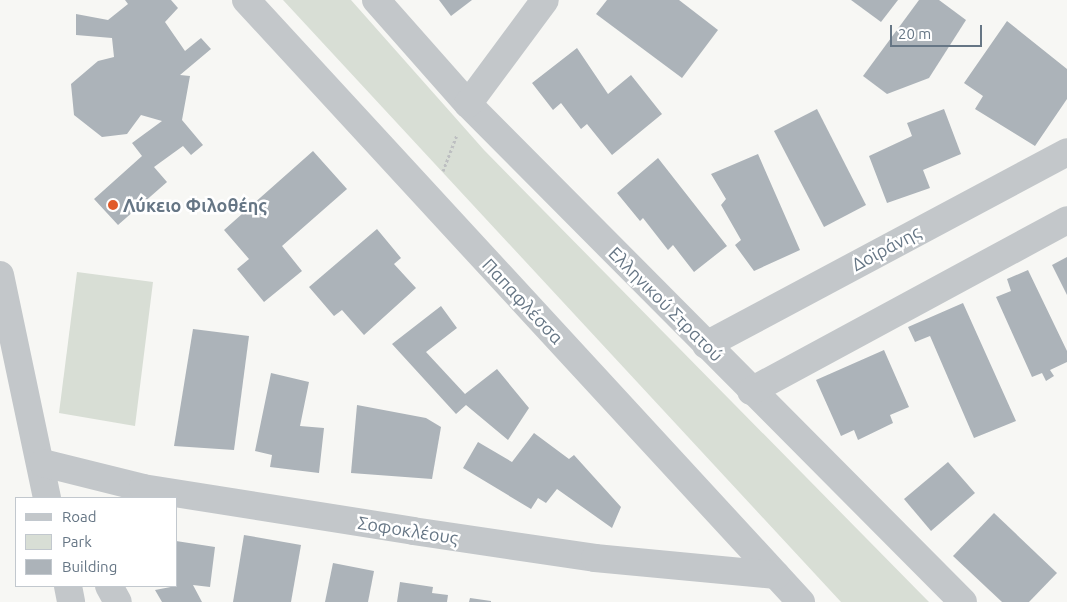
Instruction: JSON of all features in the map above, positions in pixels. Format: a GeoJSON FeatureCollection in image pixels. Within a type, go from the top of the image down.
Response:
{"type":"FeatureCollection","features":[{"type":"Feature","properties":{"kind":"street","name":"Παπαφλέσσα"},"geometry":{"type":"LineString","coordinates":[[246,0],[801,602]]}},
{"type":"Feature","properties":{"kind":"street","name":"Ελληνικού Στρατού"},"geometry":{"type":"LineString","coordinates":[[376,0],[468,104],[751,391],[963,602]]}},
{"type":"Feature","properties":{"kind":"street"},"geometry":{"type":"LineString","coordinates":[[468,104],[544,0]]}},
{"type":"Feature","properties":{"kind":"street","name":"Δοϊράνης"},"geometry":{"type":"LineString","coordinates":[[706,345],[1067,152]]}},
{"type":"Feature","properties":{"kind":"street"},"geometry":{"type":"LineString","coordinates":[[751,391],[1067,220]]}},
{"type":"Feature","properties":{"kind":"street"},"geometry":{"type":"LineString","coordinates":[[0,276],[43,463],[47,497]]}},
{"type":"Feature","properties":{"kind":"street"},"geometry":{"type":"LineString","coordinates":[[43,463],[58,497]]}},
{"type":"Feature","properties":{"kind":"street","name":"Σοφοκλέους"},"geometry":{"type":"LineString","coordinates":[[43,463],[143,488],[413,531],[595,558],[776,575]]}},
{"type":"Feature","properties":{"kind":"street"},"geometry":{"type":"LineString","coordinates":[[68,587],[71,602]]}},
{"type":"Feature","properties":{"kind":"street"},"geometry":{"type":"LineString","coordinates":[[110,587],[118,602]]}},
{"type":"Feature","properties":{"kind":"path"},"geometry":{"type":"LineString","coordinates":[[431,202],[468,104]]}},
{"type":"Feature","properties":{"kind":"green space"},"geometry":{"type":"Polygon","coordinates":[[[283,0],[351,0],[484,150],[929,602],[841,602],[283,0]]]}},
{"type":"Feature","properties":{"kind":"green space"},"geometry":{"type":"Polygon","coordinates":[[[77,272],[153,282],[135,426],[59,413],[77,272]]]}},
{"type":"Feature","properties":{"kind":"building"},"geometry":{"type":"Polygon","coordinates":[[[125,0],[171,0],[178,8],[165,22],[185,51],[201,38],[211,49],[180,75],[190,76],[182,120],[203,145],[191,155],[183,146],[154,167],[167,182],[118,225],[94,199],[142,156],[132,143],[162,121],[141,115],[127,134],[102,137],[74,115],[71,84],[98,61],[114,57],[112,38],[76,35],[76,14],[108,20],[128,4],[125,0]]]}},
{"type":"Feature","properties":{"kind":"building"},"geometry":{"type":"Polygon","coordinates":[[[439,0],[472,0],[451,16],[439,0]]]}},
{"type":"Feature","properties":{"kind":"building"},"geometry":{"type":"Polygon","coordinates":[[[607,0],[679,0],[718,30],[682,78],[596,14],[607,0]]]}},
{"type":"Feature","properties":{"kind":"building"},"geometry":{"type":"Polygon","coordinates":[[[851,0],[898,0],[881,22],[851,0]]]}},
{"type":"Feature","properties":{"kind":"building"},"geometry":{"type":"Polygon","coordinates":[[[919,0],[939,0],[966,20],[929,78],[887,94],[863,76],[919,0]]]}},
{"type":"Feature","properties":{"kind":"building"},"geometry":{"type":"Polygon","coordinates":[[[1007,21],[1067,69],[1067,99],[1035,146],[975,109],[983,96],[964,83],[1007,21]]]}},
{"type":"Feature","properties":{"kind":"building"},"geometry":{"type":"Polygon","coordinates":[[[577,48],[608,94],[631,75],[662,114],[612,155],[587,124],[581,129],[561,103],[553,110],[532,83],[577,48]]]}},
{"type":"Feature","properties":{"kind":"building"},"geometry":{"type":"Polygon","coordinates":[[[817,109],[866,205],[824,227],[774,131],[817,109]]]}},
{"type":"Feature","properties":{"kind":"building"},"geometry":{"type":"Polygon","coordinates":[[[944,109],[961,154],[923,170],[930,188],[887,203],[869,156],[912,136],[907,123],[944,109]]]}},
{"type":"Feature","properties":{"kind":"building"},"geometry":{"type":"Polygon","coordinates":[[[313,151],[347,189],[282,246],[302,271],[264,302],[237,269],[249,259],[224,230],[313,151]]]}},
{"type":"Feature","properties":{"kind":"building"},"geometry":{"type":"Polygon","coordinates":[[[758,154],[800,250],[754,271],[735,245],[741,240],[721,205],[726,199],[711,174],[758,154]]]}},
{"type":"Feature","properties":{"kind":"building"},"geometry":{"type":"Polygon","coordinates":[[[658,158],[727,246],[694,272],[673,245],[668,250],[643,218],[640,221],[617,193],[658,158]]]}},
{"type":"Feature","properties":{"kind":"building"},"geometry":{"type":"Polygon","coordinates":[[[377,229],[401,258],[394,264],[416,288],[364,335],[342,310],[334,316],[309,287],[377,229]]]}},
{"type":"Feature","properties":{"kind":"building"},"geometry":{"type":"Polygon","coordinates":[[[1067,257],[1067,295],[1052,265],[1067,257]]]}},
{"type":"Feature","properties":{"kind":"building"},"geometry":{"type":"Polygon","coordinates":[[[1028,270],[1067,351],[1067,362],[1050,370],[1054,376],[1046,381],[1042,373],[1032,377],[996,297],[1011,291],[1007,279],[1028,270]]]}},
{"type":"Feature","properties":{"kind":"building"},"geometry":{"type":"Polygon","coordinates":[[[963,303],[1016,421],[974,438],[930,336],[915,342],[908,327],[963,303]]]}},
{"type":"Feature","properties":{"kind":"building"},"geometry":{"type":"Polygon","coordinates":[[[441,306],[457,328],[426,352],[465,394],[497,369],[529,408],[508,440],[466,405],[456,414],[392,344],[441,306]]]}},
{"type":"Feature","properties":{"kind":"building"},"geometry":{"type":"Polygon","coordinates":[[[193,329],[249,336],[234,450],[174,446],[193,329]]]}},
{"type":"Feature","properties":{"kind":"building"},"geometry":{"type":"Polygon","coordinates":[[[884,350],[909,407],[890,415],[893,423],[858,440],[854,430],[841,436],[816,380],[884,350]]]}},
{"type":"Feature","properties":{"kind":"building"},"geometry":{"type":"Polygon","coordinates":[[[271,373],[309,382],[300,426],[324,428],[319,473],[270,467],[272,455],[255,451],[271,373]]]}},
{"type":"Feature","properties":{"kind":"building"},"geometry":{"type":"Polygon","coordinates":[[[357,405],[426,418],[441,427],[432,479],[351,473],[357,405]]]}},
{"type":"Feature","properties":{"kind":"building"},"geometry":{"type":"Polygon","coordinates":[[[534,433],[569,459],[574,455],[621,507],[612,528],[557,489],[546,503],[538,498],[531,509],[463,468],[478,442],[512,462],[534,433]]]}},
{"type":"Feature","properties":{"kind":"building"},"geometry":{"type":"Polygon","coordinates":[[[948,462],[975,493],[931,531],[904,499],[948,462]]]}},
{"type":"Feature","properties":{"kind":"building"},"geometry":{"type":"Polygon","coordinates":[[[994,513],[1057,573],[1029,602],[1002,602],[953,556],[994,513]]]}},
{"type":"Feature","properties":{"kind":"building"},"geometry":{"type":"Polygon","coordinates":[[[244,535],[301,545],[291,602],[233,602],[244,535]]]}},
{"type":"Feature","properties":{"kind":"building"},"geometry":{"type":"Polygon","coordinates":[[[178,541],[215,547],[210,587],[193,585],[202,602],[162,602],[155,590],[178,587],[178,541]]]}},
{"type":"Feature","properties":{"kind":"building"},"geometry":{"type":"Polygon","coordinates":[[[333,563],[374,571],[368,602],[325,602],[333,563]]]}},
{"type":"Feature","properties":{"kind":"building"},"geometry":{"type":"Polygon","coordinates":[[[400,582],[433,587],[432,593],[448,595],[447,602],[397,602],[400,582]]]}},
{"type":"Feature","properties":{"kind":"building"},"geometry":{"type":"Polygon","coordinates":[[[470,598],[491,601],[491,602],[469,602],[470,598]]]}},
{"type":"Feature","properties":{"kind":"place","name":"Λύκειο Φιλοθέης"},"geometry":{"type":"Point","coordinates":[113,205]}}]}
